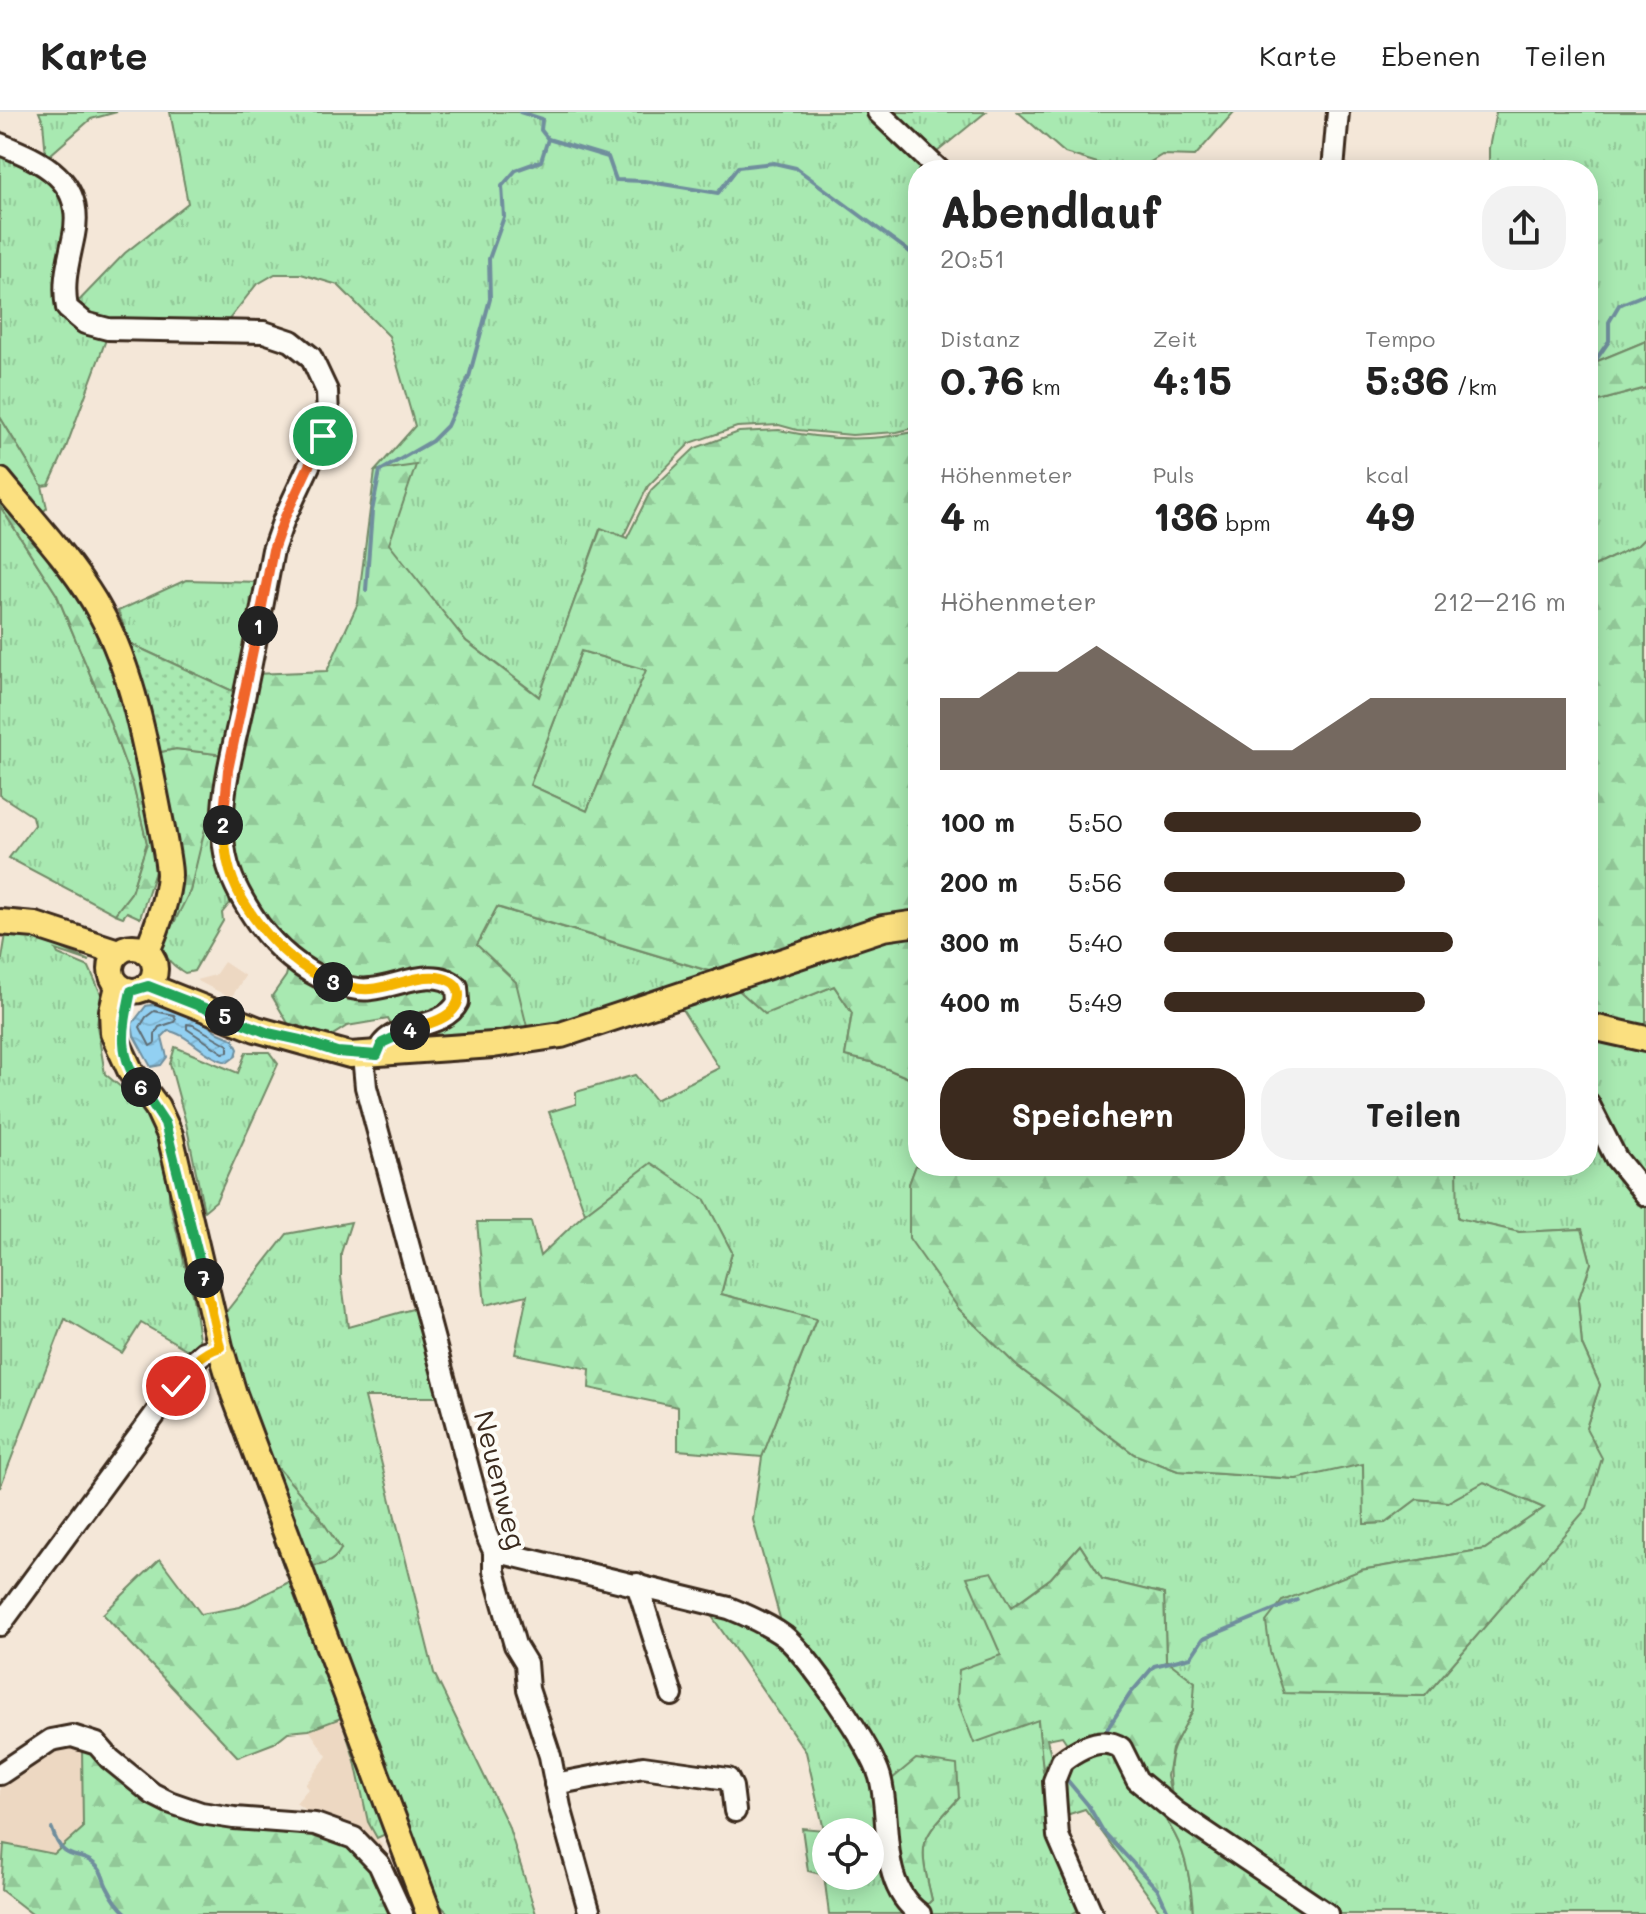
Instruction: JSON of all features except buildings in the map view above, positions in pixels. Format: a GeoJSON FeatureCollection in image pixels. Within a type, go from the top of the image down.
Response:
{"type":"FeatureCollection","features":[{"type":"Feature","properties":{"kind":"main road"},"geometry":{"type":"LineString","coordinates":[[0,481],[93,599],[110,631],[126,673],[140,721],[165,858],[133,969],[111,1023],[113,1033],[136,1080],[165,1123],[220,1347],[249,1435],[429,1914]]}},
{"type":"Feature","properties":{"kind":"main road"},"geometry":{"type":"LineString","coordinates":[[7,923],[133,969],[256,1029],[337,1052],[370,1055],[525,1042],[561,1035],[883,928],[908,924]]}},
{"type":"Feature","properties":{"kind":"main road"},"geometry":{"type":"LineString","coordinates":[[1598,1028],[1646,1039]]}},
{"type":"Feature","properties":{"kind":"street"},"geometry":{"type":"LineString","coordinates":[[878,112],[928,160]]}},
{"type":"Feature","properties":{"kind":"street"},"geometry":{"type":"LineString","coordinates":[[1334,160],[1338,112]]}},
{"type":"Feature","properties":{"kind":"street"},"geometry":{"type":"LineString","coordinates":[[0,144],[45,164],[67,188],[76,217],[63,289],[67,308],[85,323],[108,329],[264,332],[291,341],[311,357],[318,368],[327,391],[328,417],[323,436],[273,550],[228,770],[223,823],[228,866],[249,910],[270,941],[294,960],[325,980],[353,989],[369,990],[436,977],[447,979],[457,987],[458,1002],[450,1013],[392,1036],[370,1055]]}},
{"type":"Feature","properties":{"kind":"street","name":"Neuenweg"},"geometry":{"type":"LineString","coordinates":[[370,1055],[366,1087],[486,1534],[494,1551],[494,1571],[515,1645],[526,1663],[528,1689],[550,1756],[590,1914]]}},
{"type":"Feature","properties":{"kind":"street"},"geometry":{"type":"LineString","coordinates":[[1598,1123],[1616,1158],[1646,1195]]}},
{"type":"Feature","properties":{"kind":"street"},"geometry":{"type":"LineString","coordinates":[[0,1625],[195,1360],[204,1352],[220,1347]]}},
{"type":"Feature","properties":{"kind":"street"},"geometry":{"type":"LineString","coordinates":[[494,1551],[699,1599],[754,1618],[785,1637],[800,1652],[877,1766],[884,1799],[890,1860],[898,1888],[906,1902],[920,1914]]}},
{"type":"Feature","properties":{"kind":"street"},"geometry":{"type":"LineString","coordinates":[[637,1584],[672,1695]]}},
{"type":"Feature","properties":{"kind":"street"},"geometry":{"type":"LineString","coordinates":[[0,1774],[51,1740],[72,1736],[97,1744],[110,1759],[153,1794],[169,1802],[201,1813],[234,1818],[315,1824],[354,1838],[379,1864],[402,1914]]}},
{"type":"Feature","properties":{"kind":"street"},"geometry":{"type":"LineString","coordinates":[[1092,1914],[1058,1836],[1055,1777],[1062,1761],[1099,1742],[1114,1743],[1121,1748],[1137,1780],[1176,1812],[1327,1914]]}},
{"type":"Feature","properties":{"kind":"street"},"geometry":{"type":"LineString","coordinates":[[555,1784],[643,1767],[714,1775],[728,1779],[735,1811]]}},
{"type":"Feature","properties":{"kind":"shaded area"},"geometry":{"type":"Polygon","coordinates":[[[224,962],[245,976],[231,998],[196,980],[215,975],[224,962]]]}},
{"type":"Feature","properties":{"kind":"shaded area"},"geometry":{"type":"Polygon","coordinates":[[[341,1718],[355,1761],[368,1822],[384,1849],[381,1859],[374,1845],[360,1830],[346,1822],[313,1816],[296,1803],[327,1756],[309,1730],[341,1718]]]}},
{"type":"Feature","properties":{"kind":"shaded area"},"geometry":{"type":"Polygon","coordinates":[[[67,1745],[82,1748],[83,1828],[54,1854],[0,1843],[0,1780],[67,1745]]]}},
{"type":"Feature","properties":{"kind":"green space"},"geometry":{"type":"Polygon","coordinates":[[[39,112],[117,112],[91,119],[46,156],[39,112]]]}},
{"type":"Feature","properties":{"kind":"green space"},"geometry":{"type":"Polygon","coordinates":[[[170,112],[875,112],[925,160],[908,160],[908,429],[852,435],[797,430],[779,425],[737,427],[690,443],[648,486],[623,537],[600,529],[540,697],[466,641],[387,545],[415,466],[375,471],[415,426],[389,336],[338,285],[301,274],[275,274],[256,285],[223,327],[109,324],[73,307],[125,253],[188,203],[170,112]]]}},
{"type":"Feature","properties":{"kind":"green space"},"geometry":{"type":"Polygon","coordinates":[[[881,112],[986,112],[931,157],[881,112]]]}},
{"type":"Feature","properties":{"kind":"green space"},"geometry":{"type":"Polygon","coordinates":[[[1018,112],[1234,112],[1195,156],[1162,155],[1154,160],[1088,160],[1065,153],[1018,112]]]}},
{"type":"Feature","properties":{"kind":"green space"},"geometry":{"type":"Polygon","coordinates":[[[1496,112],[1646,112],[1646,341],[1598,361],[1598,160],[1489,160],[1496,112]]]}},
{"type":"Feature","properties":{"kind":"green space"},"geometry":{"type":"Polygon","coordinates":[[[0,149],[46,172],[71,212],[59,296],[108,334],[65,450],[49,485],[42,486],[0,417],[0,149]]]}},
{"type":"Feature","properties":{"kind":"green space"},"geometry":{"type":"Polygon","coordinates":[[[1646,341],[1646,388],[1598,401],[1598,361],[1646,341]]]}},
{"type":"Feature","properties":{"kind":"green space"},"geometry":{"type":"Polygon","coordinates":[[[1646,388],[1646,537],[1638,545],[1598,564],[1598,401],[1646,388]]]}},
{"type":"Feature","properties":{"kind":"green space"},"geometry":{"type":"Polygon","coordinates":[[[0,417],[42,486],[47,508],[28,526],[61,569],[98,629],[135,745],[158,862],[140,918],[127,912],[123,917],[115,914],[131,893],[147,843],[133,785],[57,595],[0,506],[0,417]]]}},
{"type":"Feature","properties":{"kind":"green space"},"geometry":{"type":"Polygon","coordinates":[[[779,430],[848,438],[908,433],[908,1078],[871,1062],[845,1056],[852,1013],[834,986],[765,1014],[722,975],[497,907],[477,945],[516,982],[529,1035],[446,1042],[419,1032],[394,1030],[388,1019],[347,1026],[323,1041],[289,1025],[272,996],[286,976],[290,960],[230,903],[207,820],[190,891],[174,923],[164,919],[155,753],[176,749],[224,755],[255,674],[327,671],[358,603],[375,471],[416,465],[389,544],[466,641],[539,697],[601,528],[627,538],[651,490],[695,448],[739,432],[779,430]],[[581,651],[530,785],[587,811],[646,670],[581,651]]]}},
{"type":"Feature","properties":{"kind":"green space"},"geometry":{"type":"Polygon","coordinates":[[[0,506],[57,595],[133,785],[147,843],[131,893],[115,914],[9,858],[34,825],[32,816],[0,795],[0,506]]]}},
{"type":"Feature","properties":{"kind":"green space"},"geometry":{"type":"Polygon","coordinates":[[[1646,537],[1646,1032],[1598,1022],[1598,564],[1638,545],[1646,537]]]}},
{"type":"Feature","properties":{"kind":"green space"},"geometry":{"type":"Polygon","coordinates":[[[186,580],[259,582],[239,694],[131,644],[118,611],[186,580]]]}},
{"type":"Feature","properties":{"kind":"green space"},"geometry":{"type":"Polygon","coordinates":[[[131,644],[239,694],[224,755],[176,749],[155,753],[131,644]]]}},
{"type":"Feature","properties":{"kind":"green space"},"geometry":{"type":"Polygon","coordinates":[[[581,651],[647,670],[587,811],[530,785],[581,651]]]}},
{"type":"Feature","properties":{"kind":"green space"},"geometry":{"type":"Polygon","coordinates":[[[206,818],[230,903],[194,971],[185,973],[167,958],[160,935],[190,891],[206,818]]]}},
{"type":"Feature","properties":{"kind":"green space"},"geometry":{"type":"Polygon","coordinates":[[[496,907],[722,975],[529,1035],[476,945],[496,907]]]}},
{"type":"Feature","properties":{"kind":"green space"},"geometry":{"type":"Polygon","coordinates":[[[18,933],[55,945],[89,961],[56,950],[58,954],[89,967],[101,994],[97,1026],[105,1074],[133,1097],[148,1115],[161,1142],[169,1174],[169,1199],[193,1299],[200,1344],[193,1353],[141,1323],[122,1353],[65,1319],[0,1488],[0,971],[6,934],[18,933]]]}},
{"type":"Feature","properties":{"kind":"green space"},"geometry":{"type":"Polygon","coordinates":[[[733,984],[765,1013],[834,986],[852,1013],[845,1056],[871,1062],[908,1078],[908,1176],[912,1176],[909,1184],[959,1309],[1017,1366],[1134,1454],[1178,1471],[1296,1479],[1363,1463],[1365,1524],[1385,1523],[1417,1499],[1448,1502],[1484,1482],[1544,1508],[1485,1549],[1361,1570],[1284,1693],[1425,1696],[1586,1508],[1586,1428],[1600,1385],[1582,1345],[1578,1301],[1591,1263],[1582,1229],[1519,1232],[1457,1218],[1457,1176],[1598,1176],[1598,1128],[1646,1199],[1646,1914],[1332,1914],[1174,1807],[1171,1756],[1193,1710],[1166,1661],[1164,1594],[1102,1579],[1080,1545],[1051,1578],[1011,1607],[1038,1720],[1043,1768],[1065,1747],[1085,1736],[1107,1733],[1123,1738],[1130,1747],[1144,1784],[1183,1853],[1193,1914],[1162,1914],[1085,1809],[1054,1819],[1083,1908],[1072,1914],[931,1914],[921,1910],[932,1900],[925,1865],[925,1843],[936,1824],[959,1798],[886,1784],[780,1625],[753,1520],[762,1457],[816,1320],[721,1294],[732,1252],[705,1201],[651,1164],[585,1213],[549,1112],[576,1104],[576,1092],[635,1075],[655,1100],[719,1068],[678,1003],[733,984]]]}},
{"type":"Feature","properties":{"kind":"green space"},"geometry":{"type":"Polygon","coordinates":[[[1598,1034],[1646,1045],[1646,1189],[1599,1117],[1598,1034]]]}},
{"type":"Feature","properties":{"kind":"green space"},"geometry":{"type":"Polygon","coordinates":[[[175,1047],[238,1073],[246,1052],[269,1052],[278,1064],[216,1201],[204,1211],[170,1064],[175,1047]]]}},
{"type":"Feature","properties":{"kind":"green space"},"geometry":{"type":"Polygon","coordinates":[[[651,1163],[705,1200],[732,1252],[721,1294],[816,1319],[762,1457],[678,1450],[678,1407],[589,1388],[590,1369],[515,1354],[527,1295],[485,1305],[477,1222],[531,1222],[540,1256],[585,1213],[651,1163]]]}},
{"type":"Feature","properties":{"kind":"green space"},"geometry":{"type":"Polygon","coordinates":[[[912,1176],[1457,1176],[1458,1218],[1519,1232],[1582,1229],[1591,1263],[1578,1301],[1582,1345],[1600,1385],[1586,1428],[1602,1458],[1587,1508],[1425,1696],[1284,1693],[1270,1652],[1266,1622],[1282,1601],[1361,1570],[1485,1549],[1544,1508],[1484,1482],[1448,1502],[1417,1499],[1385,1523],[1364,1524],[1363,1464],[1296,1479],[1178,1471],[1134,1454],[1017,1366],[959,1309],[909,1238],[909,1184],[912,1176]]]}},
{"type":"Feature","properties":{"kind":"green space"},"geometry":{"type":"Polygon","coordinates":[[[351,1222],[341,1253],[348,1327],[416,1308],[442,1397],[365,1397],[434,1673],[508,1825],[536,1914],[449,1914],[442,1907],[431,1906],[303,1564],[341,1549],[329,1531],[268,1471],[219,1317],[287,1234],[351,1222]]]}},
{"type":"Feature","properties":{"kind":"green space"},"geometry":{"type":"Polygon","coordinates":[[[213,1363],[390,1832],[377,1838],[368,1822],[355,1761],[341,1718],[261,1507],[213,1363]]]}},
{"type":"Feature","properties":{"kind":"green space"},"geometry":{"type":"Polygon","coordinates":[[[279,1469],[317,1513],[341,1549],[330,1561],[314,1566],[303,1564],[268,1471],[279,1469]]]}},
{"type":"Feature","properties":{"kind":"green space"},"geometry":{"type":"Polygon","coordinates":[[[1080,1545],[1102,1579],[1164,1594],[1166,1660],[1195,1682],[1193,1710],[1172,1749],[1167,1776],[1175,1816],[1321,1914],[1193,1914],[1183,1853],[1143,1784],[1126,1741],[1116,1734],[1087,1736],[1068,1745],[1062,1736],[1047,1739],[1051,1755],[1043,1770],[1038,1720],[974,1743],[957,1699],[959,1670],[1001,1655],[967,1577],[992,1572],[1012,1607],[1051,1578],[1080,1545]]]}},
{"type":"Feature","properties":{"kind":"green space"},"geometry":{"type":"Polygon","coordinates":[[[160,1559],[201,1614],[240,1607],[289,1582],[341,1718],[309,1730],[288,1732],[274,1743],[238,1757],[103,1614],[160,1559]]]}},
{"type":"Feature","properties":{"kind":"green space"},"geometry":{"type":"Polygon","coordinates":[[[719,1609],[776,1635],[858,1739],[882,1818],[821,1818],[806,1752],[713,1618],[719,1609]]]}},
{"type":"Feature","properties":{"kind":"green space"},"geometry":{"type":"Polygon","coordinates":[[[82,1748],[168,1805],[334,1835],[370,1860],[398,1914],[32,1914],[1,1890],[4,1844],[54,1854],[83,1828],[82,1748]]]}},
{"type":"Feature","properties":{"kind":"green space"},"geometry":{"type":"Polygon","coordinates":[[[916,1759],[957,1765],[959,1798],[936,1824],[925,1843],[925,1865],[932,1900],[921,1910],[901,1886],[886,1784],[916,1759]]]}},
{"type":"Feature","properties":{"kind":"green space"},"geometry":{"type":"Polygon","coordinates":[[[884,1825],[911,1914],[829,1914],[826,1890],[884,1890],[884,1825]]]}},
{"type":"Feature","properties":{"kind":"green space"},"geometry":{"type":"Polygon","coordinates":[[[802,1828],[812,1829],[812,1872],[808,1871],[802,1828]]]}},
{"type":"Feature","properties":{"kind":"water"},"geometry":{"type":"Polygon","coordinates":[[[159,1003],[197,1018],[233,1039],[238,1049],[236,1056],[228,1062],[220,1060],[182,1036],[168,1031],[162,1037],[167,1057],[161,1065],[151,1067],[134,1036],[132,1024],[146,1006],[159,1003]]]}},
{"type":"Feature","properties":{"kind":"waterway"},"geometry":{"type":"LineString","coordinates":[[520,112],[542,119],[541,130],[548,139],[608,157],[616,180],[644,181],[718,193],[738,167],[774,163],[796,168],[908,251]]}},
{"type":"Feature","properties":{"kind":"waterway"},"geometry":{"type":"LineString","coordinates":[[366,590],[372,511],[380,471],[432,441],[447,426],[469,377],[490,299],[489,259],[504,217],[502,186],[516,170],[541,161],[548,139]]}},
{"type":"Feature","properties":{"kind":"waterway"},"geometry":{"type":"LineString","coordinates":[[1598,357],[1609,341],[1609,322],[1619,305],[1646,294]]}},
{"type":"Feature","properties":{"kind":"waterway"},"geometry":{"type":"LineString","coordinates":[[1100,1735],[1104,1734],[1130,1694],[1154,1666],[1191,1657],[1203,1639],[1297,1600]]}},
{"type":"Feature","properties":{"kind":"waterway"},"geometry":{"type":"LineString","coordinates":[[1068,1781],[1088,1805],[1103,1831],[1158,1890],[1169,1914]]}},
{"type":"Feature","properties":{"kind":"waterway"},"geometry":{"type":"LineString","coordinates":[[52,1829],[62,1849],[86,1859],[99,1869],[111,1894],[127,1914]]}},
{"type":"Feature","properties":{"kind":"route"},"geometry":{"type":"LineString","coordinates":[[176,1386],[204,1352],[220,1347],[165,1123],[124,1057],[124,1023],[131,991],[148,986],[268,1033],[357,1055],[377,1055],[379,1045],[386,1040],[445,1017],[458,1002],[457,987],[440,977],[369,990],[353,989],[325,980],[270,941],[249,910],[228,866],[223,823],[228,770],[273,550],[323,436]]}}]}
